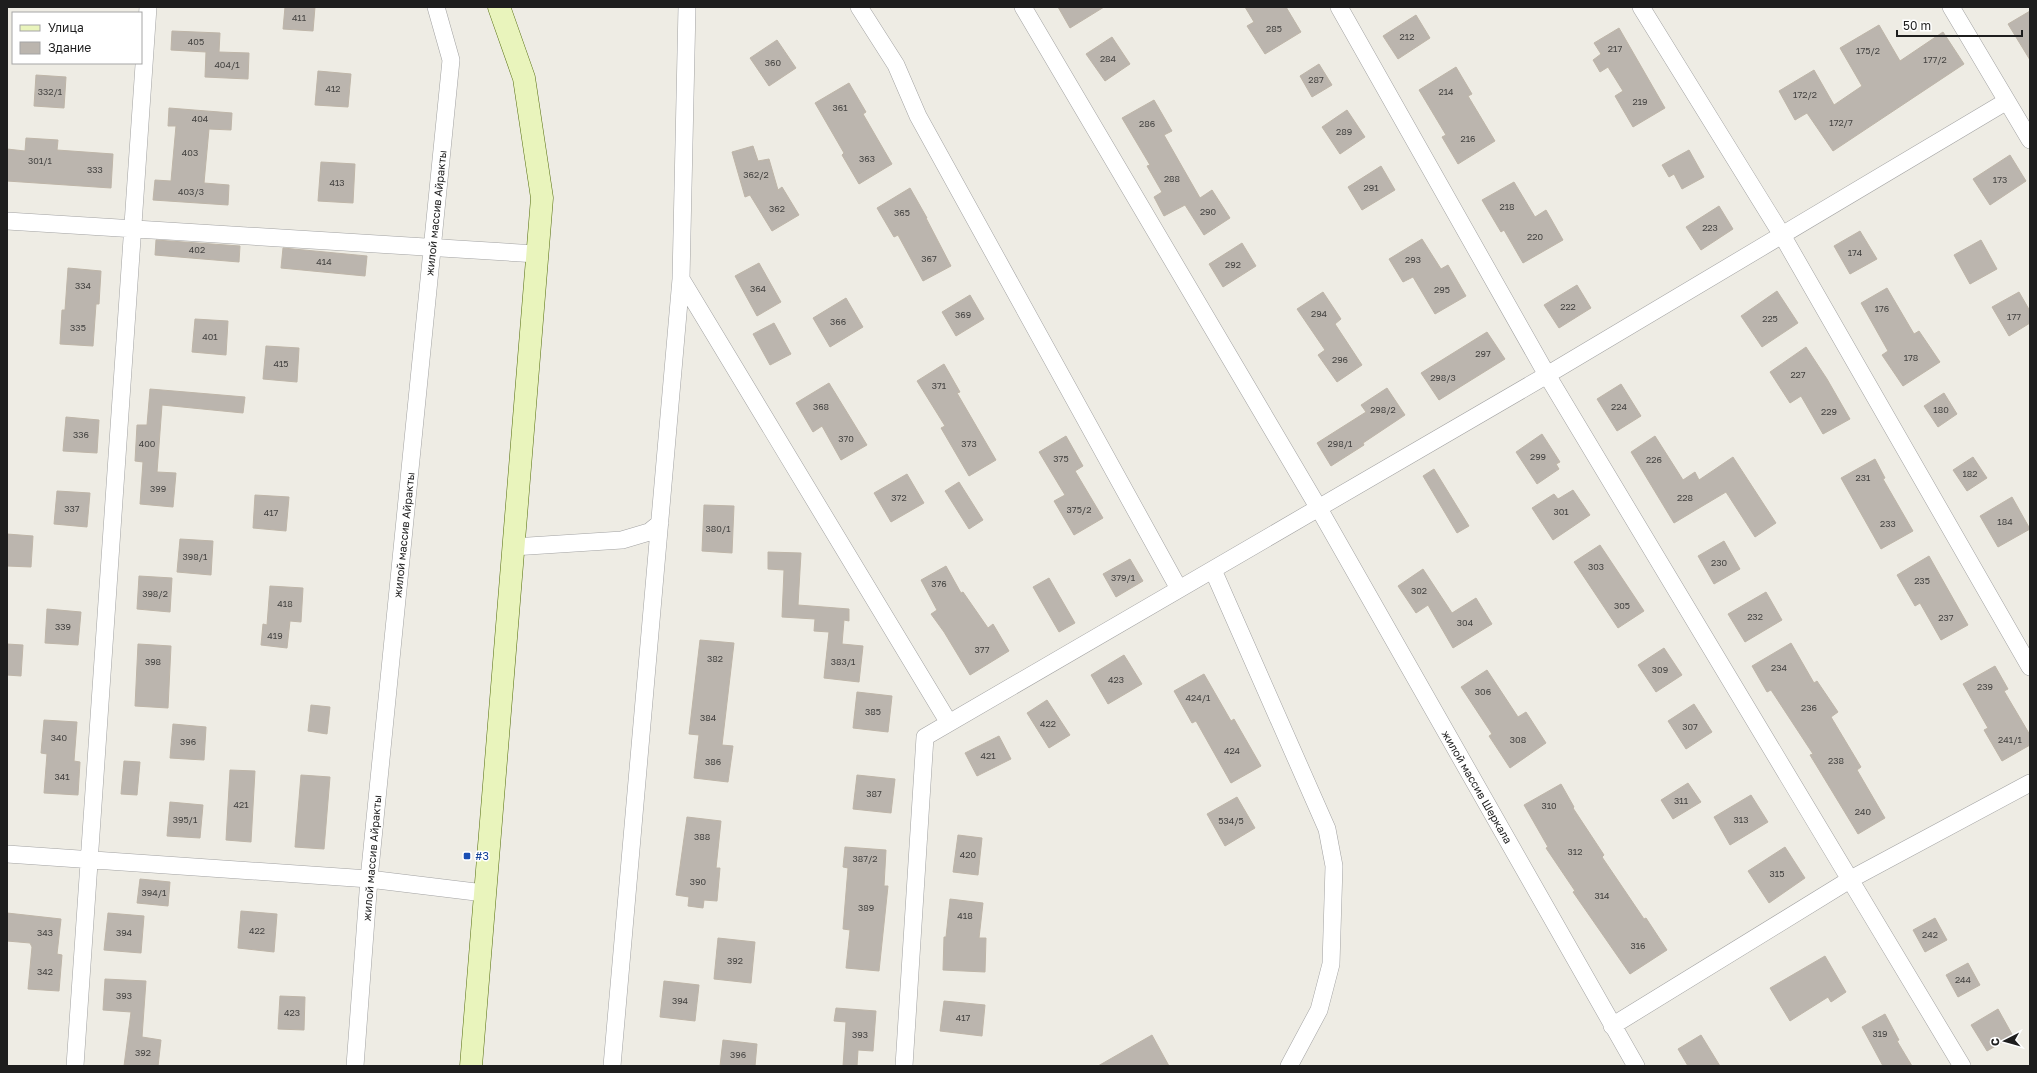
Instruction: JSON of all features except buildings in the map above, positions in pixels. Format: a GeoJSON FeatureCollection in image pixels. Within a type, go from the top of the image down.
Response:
{"type":"FeatureCollection","features":[{"type":"Feature","properties":{"kind":"main road"},"geometry":{"type":"LineString","coordinates":[[471,1066],[542,198],[525,85],[498,7]]}},
{"type":"Feature","properties":{"kind":"street"},"geometry":{"type":"LineString","coordinates":[[75,1066],[148,7]]}},
{"type":"Feature","properties":{"kind":"street","name":"жилой массив Айракты"},"geometry":{"type":"LineString","coordinates":[[355,1066],[369,879],[451,60],[436,7]]}},
{"type":"Feature","properties":{"kind":"street"},"geometry":{"type":"LineString","coordinates":[[612,1066],[681,279],[687,7]]}},
{"type":"Feature","properties":{"kind":"street"},"geometry":{"type":"LineString","coordinates":[[859,7],[896,65],[918,116],[1179,589]]}},
{"type":"Feature","properties":{"kind":"street","name":"жилой массив Шеркала"},"geometry":{"type":"LineString","coordinates":[[1023,7],[1318,507],[1636,1066]]}},
{"type":"Feature","properties":{"kind":"street"},"geometry":{"type":"LineString","coordinates":[[1339,7],[1547,375],[1962,1066]]}},
{"type":"Feature","properties":{"kind":"street"},"geometry":{"type":"LineString","coordinates":[[1641,7],[1782,235],[2030,667]]}},
{"type":"Feature","properties":{"kind":"street"},"geometry":{"type":"LineString","coordinates":[[1951,7],[2030,140]]}},
{"type":"Feature","properties":{"kind":"street"},"geometry":{"type":"LineString","coordinates":[[904,1066],[925,737],[1547,375],[2007,101]]}},
{"type":"Feature","properties":{"kind":"street"},"geometry":{"type":"LineString","coordinates":[[7,221],[537,254]]}},
{"type":"Feature","properties":{"kind":"street"},"geometry":{"type":"LineString","coordinates":[[681,279],[949,723]]}},
{"type":"Feature","properties":{"kind":"street"},"geometry":{"type":"LineString","coordinates":[[513,548],[622,540],[649,532],[660,523]]}},
{"type":"Feature","properties":{"kind":"street"},"geometry":{"type":"LineString","coordinates":[[1213,570],[1327,829],[1334,866],[1331,964],[1319,1010],[1289,1066]]}},
{"type":"Feature","properties":{"kind":"street"},"geometry":{"type":"LineString","coordinates":[[1612,1026],[1851,879],[2030,783]]}},
{"type":"Feature","properties":{"kind":"street"},"geometry":{"type":"LineString","coordinates":[[7,854],[369,879],[484,893]]}},
{"type":"Feature","properties":{"kind":"place","name":"#3"},"geometry":{"type":"Point","coordinates":[467,856]}}]}
